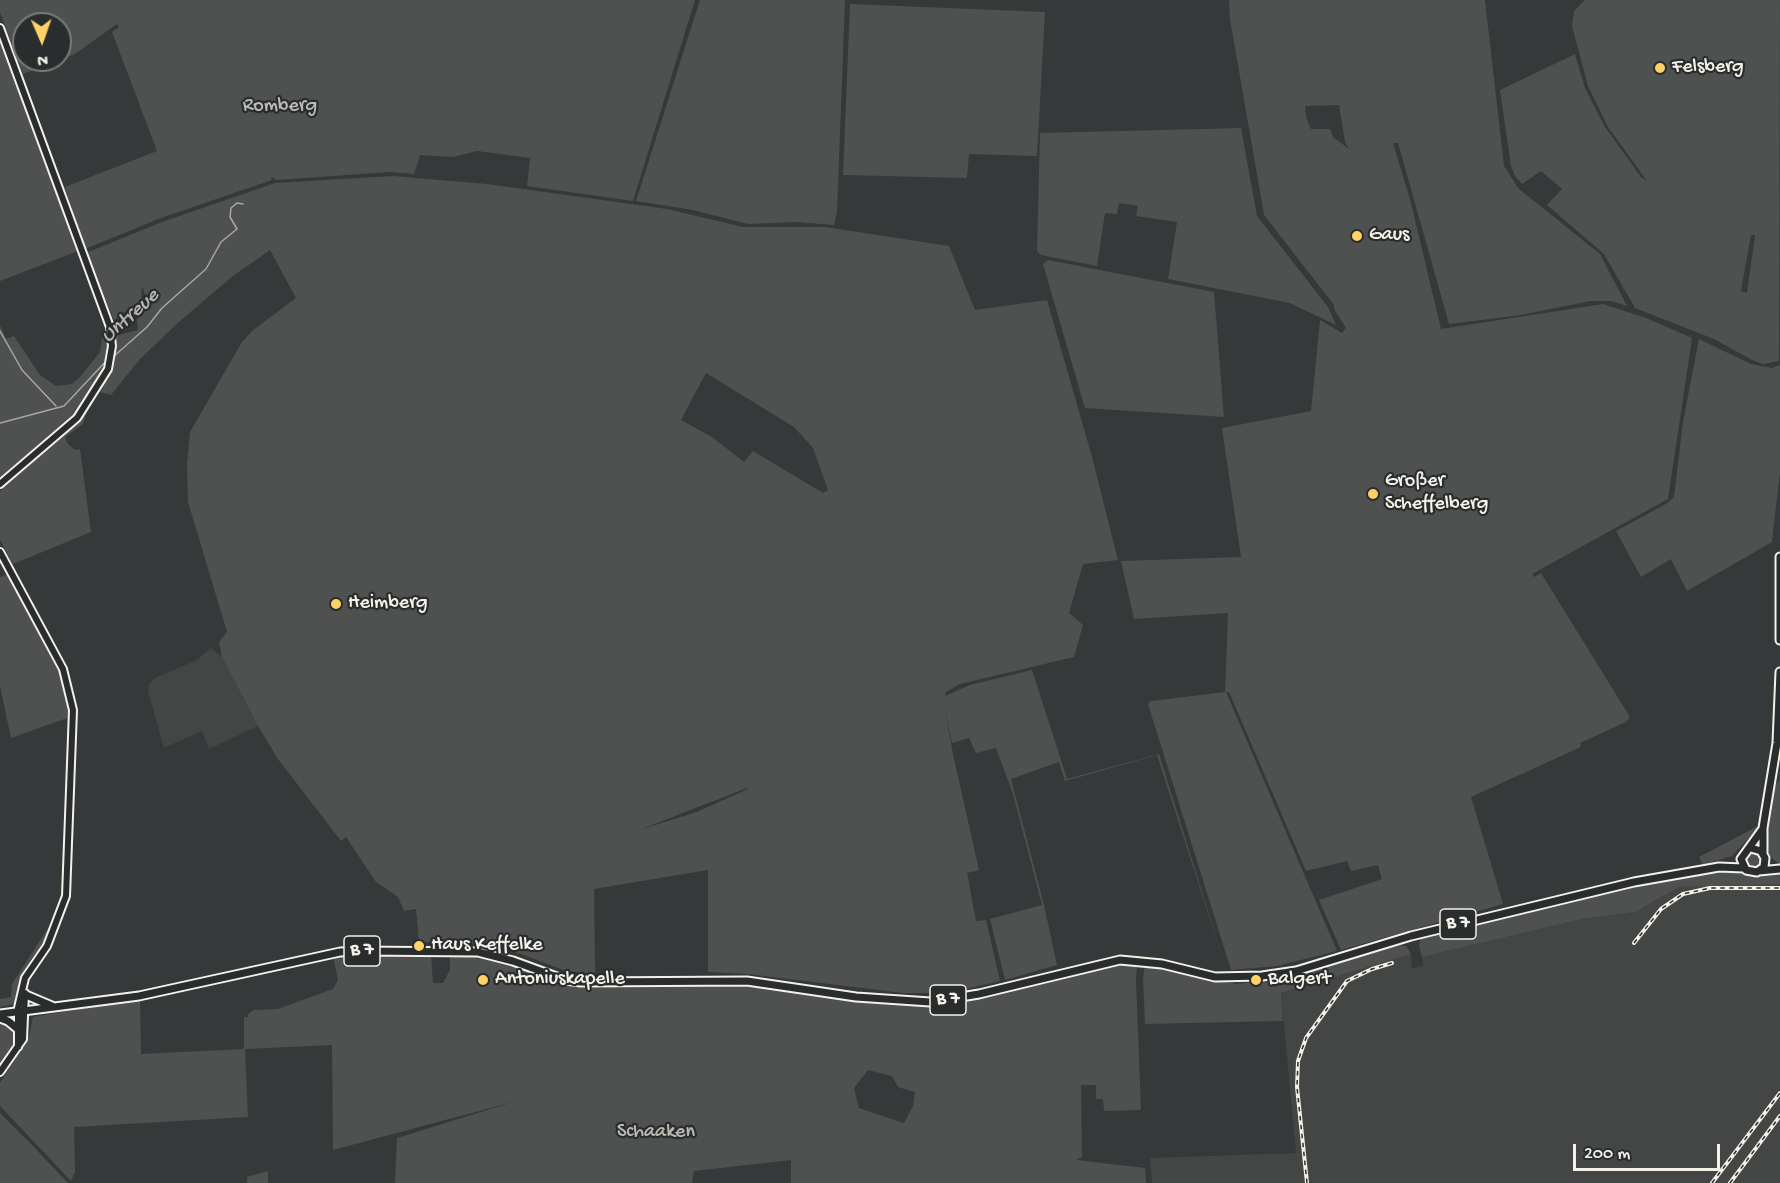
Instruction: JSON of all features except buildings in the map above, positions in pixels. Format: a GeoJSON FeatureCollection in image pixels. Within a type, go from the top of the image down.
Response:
{"type":"FeatureCollection","features":[{"type":"Feature","properties":{"kind":"main road"},"geometry":{"type":"LineString","coordinates":[[0,28],[110,327],[111,358],[103,378],[77,418],[0,484]]}},
{"type":"Feature","properties":{"kind":"main road"},"geometry":{"type":"LineString","coordinates":[[0,552],[63,669],[73,710],[66,896],[46,946],[28,971],[24,981],[23,1037],[0,1072]]}},
{"type":"Feature","properties":{"kind":"main road"},"geometry":{"type":"LineString","coordinates":[[1780,557],[1780,640]]}},
{"type":"Feature","properties":{"kind":"main road"},"geometry":{"type":"LineString","coordinates":[[1759,871],[1765,864],[1763,828],[1777,771],[1780,672]]}},
{"type":"Feature","properties":{"kind":"main road"},"geometry":{"type":"LineString","coordinates":[[1751,848],[1763,828]]}},
{"type":"Feature","properties":{"kind":"main road","name":"B 7"},"geometry":{"type":"LineString","coordinates":[[1719,867],[1751,848],[1764,855],[1780,869]]}},
{"type":"Feature","properties":{"kind":"main road"},"geometry":{"type":"LineString","coordinates":[[1742,855],[1743,868]]}},
{"type":"Feature","properties":{"kind":"main road","name":"B 7"},"geometry":{"type":"LineString","coordinates":[[0,1016],[139,996],[340,952],[360,951],[478,952],[513,961],[565,980],[581,982],[747,981],[856,997],[930,1002],[979,994],[1120,960],[1162,964],[1215,977],[1262,976],[1296,971],[1411,936],[1634,882],[1719,867],[1743,868],[1751,873],[1780,869]]}},
{"type":"Feature","properties":{"kind":"main road"},"geometry":{"type":"LineString","coordinates":[[18,1047],[18,1030],[26,995],[24,981]]}},
{"type":"Feature","properties":{"kind":"main road"},"geometry":{"type":"LineString","coordinates":[[26,995],[57,1008]]}},
{"type":"Feature","properties":{"kind":"main road","name":"B 7"},"geometry":{"type":"LineString","coordinates":[[0,1016],[18,1030]]}},
{"type":"Feature","properties":{"kind":"shaded area"},"geometry":{"type":"Polygon","coordinates":[[[211,648],[222,657],[258,726],[209,749],[202,731],[164,748],[148,691],[149,684],[155,678],[197,660],[211,648]]]}},
{"type":"Feature","properties":{"kind":"shaded area"},"geometry":{"type":"Polygon","coordinates":[[[1715,884],[1780,884],[1780,1183],[1152,1183],[1150,1158],[1296,1153],[1281,993],[1411,954],[1412,968],[1423,966],[1422,957],[1582,919],[1635,912],[1679,887],[1715,884]]]}},
{"type":"Feature","properties":{"kind":"green space","name":"Romberg"},"geometry":{"type":"Polygon","coordinates":[[[0,0],[695,0],[633,201],[527,186],[530,158],[477,151],[453,157],[420,155],[414,174],[390,172],[276,180],[271,177],[272,180],[161,218],[85,249],[65,187],[157,151],[112,32],[119,27],[117,24],[72,55],[72,12],[12,12],[12,44],[0,12],[0,0]]]}},
{"type":"Feature","properties":{"kind":"green space"},"geometry":{"type":"Polygon","coordinates":[[[700,0],[845,0],[837,212],[834,225],[796,222],[748,224],[693,210],[636,201],[700,0]]]}},
{"type":"Feature","properties":{"kind":"green space"},"geometry":{"type":"Polygon","coordinates":[[[1229,0],[1485,0],[1504,166],[1518,188],[1600,254],[1627,306],[1611,301],[1590,301],[1521,315],[1449,324],[1398,143],[1393,143],[1411,203],[1441,329],[1603,304],[1646,318],[1692,338],[1668,499],[1532,574],[1534,577],[1541,573],[1630,717],[1626,722],[1580,743],[1581,747],[1471,797],[1503,904],[1341,950],[1319,900],[1382,879],[1378,865],[1351,871],[1347,861],[1306,871],[1229,692],[1226,692],[1337,951],[1277,966],[1231,970],[1148,704],[1151,701],[1225,692],[1228,613],[1134,619],[1121,561],[1241,557],[1222,428],[1311,411],[1320,320],[1342,333],[1346,328],[1334,309],[1334,305],[1264,215],[1230,19],[1229,0]],[[1339,105],[1305,106],[1306,117],[1311,129],[1330,129],[1333,137],[1349,149],[1345,142],[1339,105]]]}},
{"type":"Feature","properties":{"kind":"green space"},"geometry":{"type":"Polygon","coordinates":[[[1585,0],[1780,0],[1779,361],[1763,364],[1752,360],[1714,339],[1635,308],[1604,254],[1547,205],[1562,189],[1541,171],[1522,184],[1515,176],[1511,166],[1500,90],[1575,54],[1585,88],[1605,127],[1641,177],[1647,181],[1608,127],[1588,86],[1572,26],[1574,11],[1585,0]],[[1751,235],[1741,291],[1747,293],[1755,235],[1751,235]]]}},
{"type":"Feature","properties":{"kind":"green space"},"geometry":{"type":"Polygon","coordinates":[[[850,4],[1045,12],[1037,156],[969,154],[967,178],[843,175],[850,4]]]}},
{"type":"Feature","properties":{"kind":"green space"},"geometry":{"type":"Polygon","coordinates":[[[0,31],[12,65],[12,72],[15,72],[78,251],[0,281],[0,31]]]}},
{"type":"Feature","properties":{"kind":"green space"},"geometry":{"type":"Polygon","coordinates":[[[1241,128],[1257,216],[1328,307],[1336,325],[1290,303],[1168,279],[1177,222],[1136,216],[1138,206],[1119,203],[1117,214],[1105,213],[1097,266],[1041,255],[1037,251],[1040,133],[1241,128]]]}},
{"type":"Feature","properties":{"kind":"green space"},"geometry":{"type":"Polygon","coordinates":[[[393,176],[487,184],[667,209],[743,227],[825,227],[949,246],[975,310],[1047,300],[1092,457],[1118,560],[1083,564],[1069,613],[1083,625],[1074,657],[960,684],[946,692],[945,696],[970,685],[1032,670],[1067,779],[1159,754],[1226,969],[1157,755],[1065,781],[1059,762],[1011,779],[1057,965],[1005,980],[990,919],[1042,905],[1013,794],[996,748],[976,753],[969,738],[952,743],[944,705],[953,754],[979,870],[967,873],[976,921],[986,920],[1000,981],[948,993],[903,993],[748,974],[708,972],[708,870],[594,889],[595,974],[566,971],[521,954],[483,944],[419,942],[416,909],[404,911],[398,897],[376,882],[346,837],[341,841],[278,759],[258,726],[222,657],[219,642],[227,632],[188,502],[187,464],[190,432],[242,342],[252,331],[296,298],[270,250],[233,276],[180,321],[140,359],[111,395],[100,392],[109,375],[115,336],[138,330],[137,320],[147,300],[142,286],[141,300],[114,320],[86,253],[162,222],[275,183],[393,176]],[[706,373],[681,420],[712,437],[744,462],[753,451],[823,493],[828,490],[813,448],[794,427],[706,373]],[[747,788],[639,830],[697,812],[747,788]]]}},
{"type":"Feature","properties":{"kind":"green space"},"geometry":{"type":"Polygon","coordinates":[[[1048,260],[1214,292],[1224,417],[1085,408],[1043,264],[1048,260]]]}},
{"type":"Feature","properties":{"kind":"green space"},"geometry":{"type":"Polygon","coordinates":[[[0,325],[6,339],[14,336],[40,375],[56,386],[72,384],[81,376],[100,352],[103,331],[109,329],[104,374],[82,409],[87,411],[83,424],[65,437],[68,444],[75,450],[80,449],[91,532],[13,564],[0,540],[0,492],[7,480],[63,434],[8,470],[0,481],[0,325]]]}},
{"type":"Feature","properties":{"kind":"green space"},"geometry":{"type":"Polygon","coordinates":[[[1699,339],[1751,364],[1772,368],[1780,365],[1780,471],[1772,542],[1687,591],[1671,559],[1641,577],[1616,531],[1666,504],[1674,497],[1683,422],[1699,339]]]}},
{"type":"Feature","properties":{"kind":"green space"},"geometry":{"type":"Polygon","coordinates":[[[9,574],[63,674],[70,700],[70,717],[11,738],[0,686],[0,577],[9,574]]]}},
{"type":"Feature","properties":{"kind":"green space"},"geometry":{"type":"Polygon","coordinates":[[[1780,779],[1780,865],[1770,856],[1765,837],[1774,787],[1780,779]]]}},
{"type":"Feature","properties":{"kind":"green space"},"geometry":{"type":"Polygon","coordinates":[[[1762,824],[1732,856],[1703,865],[1699,857],[1762,824]]]}},
{"type":"Feature","properties":{"kind":"green space"},"geometry":{"type":"Polygon","coordinates":[[[1754,851],[1760,853],[1762,859],[1760,865],[1754,867],[1748,865],[1746,859],[1748,853],[1754,851]]]}},
{"type":"Feature","properties":{"kind":"green space"},"geometry":{"type":"Polygon","coordinates":[[[1724,869],[1740,870],[1753,875],[1780,873],[1780,884],[1679,887],[1635,912],[1582,919],[1422,957],[1419,946],[1421,937],[1632,885],[1724,869]]]}},
{"type":"Feature","properties":{"kind":"green space"},"geometry":{"type":"Polygon","coordinates":[[[57,914],[43,947],[33,956],[22,974],[17,1003],[0,1007],[0,999],[11,997],[12,984],[57,914]]]}},
{"type":"Feature","properties":{"kind":"green space"},"geometry":{"type":"Polygon","coordinates":[[[1398,945],[1406,946],[1411,954],[1281,993],[1283,1021],[1145,1024],[1143,979],[1145,963],[1236,984],[1280,979],[1398,945]]]}},
{"type":"Feature","properties":{"kind":"green space","name":"Schaaken"},"geometry":{"type":"Polygon","coordinates":[[[465,953],[497,957],[561,982],[745,985],[853,1001],[925,1005],[976,998],[1086,969],[1137,963],[1141,1110],[1104,1111],[1103,1099],[1096,1099],[1096,1085],[1081,1085],[1082,1157],[1076,1160],[1145,1168],[1146,1183],[791,1183],[791,1160],[694,1171],[692,1183],[395,1183],[397,1138],[513,1102],[333,1150],[332,1045],[245,1049],[248,1117],[74,1127],[75,1172],[71,1181],[0,1106],[0,1083],[29,1037],[33,1017],[140,999],[141,1054],[244,1049],[244,1017],[248,1017],[248,1014],[254,1010],[278,1009],[333,989],[338,980],[333,956],[431,955],[433,983],[443,983],[450,970],[450,955],[465,953]],[[868,1070],[854,1088],[859,1108],[904,1123],[913,1106],[915,1092],[898,1087],[892,1076],[868,1070]]]}},
{"type":"Feature","properties":{"kind":"green space"},"geometry":{"type":"Polygon","coordinates":[[[0,1022],[6,1022],[16,1032],[17,1040],[0,1065],[0,1022]]]}},
{"type":"Feature","properties":{"kind":"green space"},"geometry":{"type":"Polygon","coordinates":[[[0,1113],[30,1143],[68,1183],[0,1183],[0,1113]]]}},
{"type":"Feature","properties":{"kind":"green space"},"geometry":{"type":"Polygon","coordinates":[[[268,1171],[268,1183],[247,1183],[247,1177],[268,1171]]]}},
{"type":"Feature","properties":{"kind":"waterway","name":"Untreue"},"geometry":{"type":"LineString","coordinates":[[113,357],[147,327],[162,308],[206,269],[221,242],[237,229],[230,217],[231,208],[237,203],[243,204]]}},
{"type":"Feature","properties":{"kind":"waterway"},"geometry":{"type":"LineString","coordinates":[[0,331],[22,370],[56,406]]}},
{"type":"Feature","properties":{"kind":"waterway","name":"Untreue"},"geometry":{"type":"LineString","coordinates":[[0,423],[64,406],[108,359]]}},
{"type":"Feature","properties":{"kind":"railway"},"geometry":{"type":"LineString","coordinates":[[1634,943],[1661,909],[1683,894],[1710,888],[1780,888]]}},
{"type":"Feature","properties":{"kind":"railway"},"geometry":{"type":"LineString","coordinates":[[1307,1183],[1297,1087],[1298,1061],[1306,1038],[1347,981],[1372,969],[1392,963]]}},
{"type":"Feature","properties":{"kind":"railway"},"geometry":{"type":"LineString","coordinates":[[1712,1183],[1780,1093]]}},
{"type":"Feature","properties":{"kind":"railway"},"geometry":{"type":"LineString","coordinates":[[1730,1183],[1780,1116]]}},
{"type":"Feature","properties":{"kind":"place","name":"Felsberg"},"geometry":{"type":"Point","coordinates":[1660,68]}},
{"type":"Feature","properties":{"kind":"place","name":"Gaus"},"geometry":{"type":"Point","coordinates":[1357,236]}},
{"type":"Feature","properties":{"kind":"place","name":"Großer Scheffelberg"},"geometry":{"type":"Point","coordinates":[1373,494]}},
{"type":"Feature","properties":{"kind":"place","name":"Heimberg"},"geometry":{"type":"Point","coordinates":[336,604]}},
{"type":"Feature","properties":{"kind":"place","name":"Haus Keffelke"},"geometry":{"type":"Point","coordinates":[419,946]}},
{"type":"Feature","properties":{"kind":"place","name":"Antoniuskapelle"},"geometry":{"type":"Point","coordinates":[483,980]}},
{"type":"Feature","properties":{"kind":"place","name":"Balgert"},"geometry":{"type":"Point","coordinates":[1256,980]}}]}
